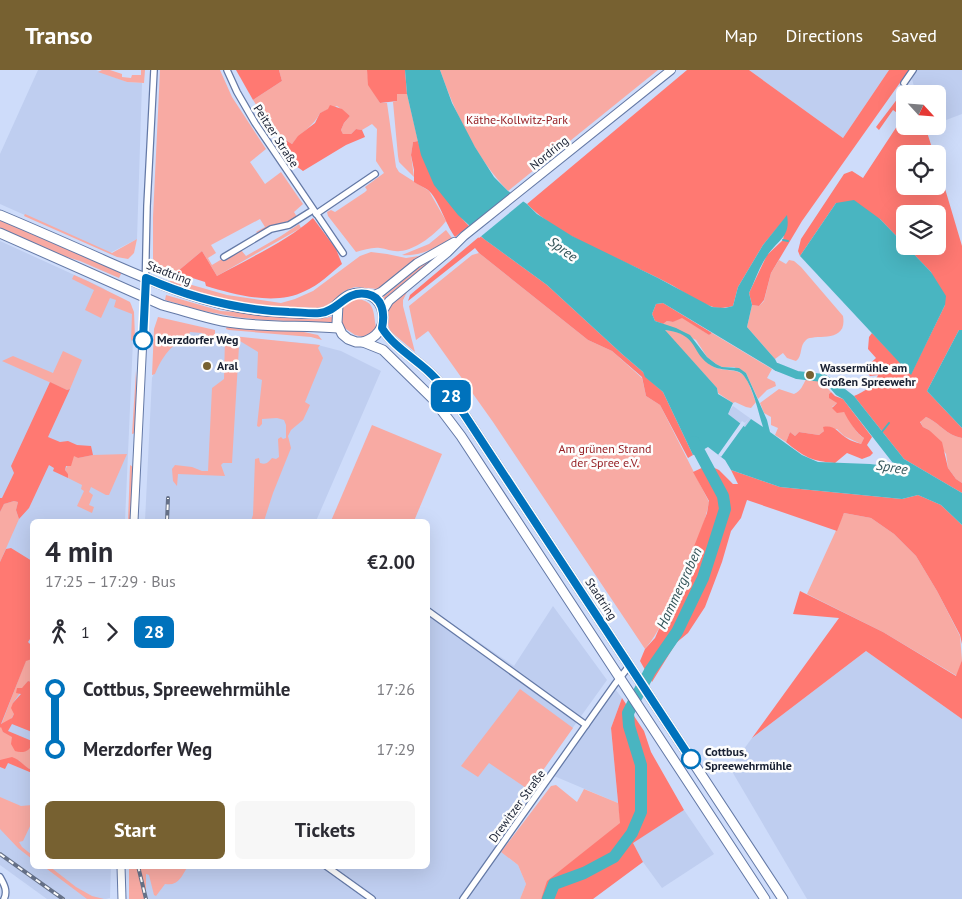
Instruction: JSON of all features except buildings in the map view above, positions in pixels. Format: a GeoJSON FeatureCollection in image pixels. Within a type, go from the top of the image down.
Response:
{"type":"FeatureCollection","features":[{"type":"Feature","properties":{"kind":"main road","name":"Nordring"},"geometry":{"type":"LineString","coordinates":[[383,311],[389,301],[447,253],[464,236],[671,70]]}},
{"type":"Feature","properties":{"kind":"main road","name":"Stadtring"},"geometry":{"type":"LineString","coordinates":[[0,214],[166,288],[216,302],[264,311],[319,313],[329,311],[350,295],[358,293],[372,296]]}},
{"type":"Feature","properties":{"kind":"main road"},"geometry":{"type":"LineString","coordinates":[[0,233],[170,307],[222,321],[262,325],[338,328]]}},
{"type":"Feature","properties":{"kind":"main road","name":"Nordring"},"geometry":{"type":"LineString","coordinates":[[372,296],[380,292],[417,263],[464,236]]}},
{"type":"Feature","properties":{"kind":"main road"},"geometry":{"type":"LineString","coordinates":[[363,342],[375,336],[382,328],[384,320],[380,302],[372,296]]}},
{"type":"Feature","properties":{"kind":"main road"},"geometry":{"type":"LineString","coordinates":[[338,305],[338,328],[348,339],[363,342],[383,350],[433,399],[462,436],[765,899]]}},
{"type":"Feature","properties":{"kind":"main road","name":"Stadtring"},"geometry":{"type":"LineString","coordinates":[[382,328],[388,338],[444,387],[464,414],[783,899]]}},
{"type":"Feature","properties":{"kind":"street"},"geometry":{"type":"LineString","coordinates":[[134,519],[154,70]]}},
{"type":"Feature","properties":{"kind":"street","name":"Peitzer Straße"},"geometry":{"type":"LineString","coordinates":[[227,70],[251,116],[343,253]]}},
{"type":"Feature","properties":{"kind":"street"},"geometry":{"type":"LineString","coordinates":[[904,84],[912,70]]}},
{"type":"Feature","properties":{"kind":"street"},"geometry":{"type":"LineString","coordinates":[[224,256],[271,229],[289,225],[315,212],[375,174]]}},
{"type":"Feature","properties":{"kind":"street"},"geometry":{"type":"LineString","coordinates":[[430,612],[586,725]]}},
{"type":"Feature","properties":{"kind":"street","name":"Drewitzer Straße"},"geometry":{"type":"LineString","coordinates":[[463,899],[620,678],[633,669]]}},
{"type":"Feature","properties":{"kind":"street"},"geometry":{"type":"LineString","coordinates":[[121,869],[122,899]]}},
{"type":"Feature","properties":{"kind":"street"},"geometry":{"type":"LineString","coordinates":[[330,869],[372,899]]}},
{"type":"Feature","properties":{"kind":"street"},"geometry":{"type":"LineString","coordinates":[[117,899],[121,876]]}},
{"type":"Feature","properties":{"kind":"street"},"geometry":{"type":"LineString","coordinates":[[0,878],[5,886],[6,896],[4,899]]}},
{"type":"Feature","properties":{"kind":"shaded area"},"geometry":{"type":"Polygon","coordinates":[[[38,70],[96,70],[127,82],[142,83],[137,239],[110,253],[0,204],[0,154],[38,70]]]}},
{"type":"Feature","properties":{"kind":"shaded area"},"geometry":{"type":"Polygon","coordinates":[[[236,70],[279,70],[282,81],[253,100],[236,70]]]}},
{"type":"Feature","properties":{"kind":"shaded area"},"geometry":{"type":"Polygon","coordinates":[[[367,70],[405,70],[407,94],[397,94],[397,101],[380,103],[368,85],[367,70]]]}},
{"type":"Feature","properties":{"kind":"shaded area"},"geometry":{"type":"Polygon","coordinates":[[[687,70],[749,70],[843,138],[889,70],[909,70],[898,85],[896,85],[896,88],[802,221],[771,273],[764,300],[759,306],[752,305],[749,293],[767,255],[783,240],[787,216],[763,245],[738,287],[733,306],[719,308],[704,303],[666,282],[590,246],[540,216],[527,204],[687,70]]]}},
{"type":"Feature","properties":{"kind":"shaded area"},"geometry":{"type":"Polygon","coordinates":[[[749,70],[889,70],[843,138],[749,70]]]}},
{"type":"Feature","properties":{"kind":"shaded area"},"geometry":{"type":"Polygon","coordinates":[[[916,70],[962,70],[962,114],[946,120],[946,85],[914,85],[912,79],[916,70]]]}},
{"type":"Feature","properties":{"kind":"shaded area"},"geometry":{"type":"Polygon","coordinates":[[[896,101],[896,112],[893,110],[879,130],[876,127],[896,101]]]}},
{"type":"Feature","properties":{"kind":"shaded area"},"geometry":{"type":"Polygon","coordinates":[[[330,105],[342,109],[350,116],[341,130],[343,134],[351,134],[356,129],[362,130],[365,137],[346,145],[303,171],[296,166],[278,138],[278,135],[292,144],[298,136],[315,123],[320,113],[328,109],[330,105]]]}},
{"type":"Feature","properties":{"kind":"shaded area"},"geometry":{"type":"Polygon","coordinates":[[[896,128],[896,135],[928,135],[931,145],[896,145],[896,195],[946,195],[946,192],[962,246],[962,330],[959,330],[927,391],[962,428],[962,438],[956,437],[926,417],[920,422],[923,427],[942,442],[948,468],[956,479],[962,483],[962,493],[904,459],[854,396],[874,383],[878,375],[870,376],[864,369],[876,358],[868,349],[869,337],[872,333],[911,374],[945,305],[931,272],[915,255],[946,255],[946,205],[896,205],[896,236],[880,219],[836,203],[800,256],[798,251],[801,239],[844,174],[852,171],[863,178],[896,128]]]}},
{"type":"Feature","properties":{"kind":"shaded area"},"geometry":{"type":"Polygon","coordinates":[[[418,141],[426,162],[439,186],[469,226],[455,237],[432,194],[414,182],[411,155],[413,142],[418,141]]]}},
{"type":"Feature","properties":{"kind":"shaded area"},"geometry":{"type":"Polygon","coordinates":[[[313,218],[336,249],[342,264],[310,289],[282,298],[256,298],[206,286],[205,282],[183,275],[172,276],[202,251],[217,276],[280,242],[313,218]]]}},
{"type":"Feature","properties":{"kind":"shaded area"},"geometry":{"type":"Polygon","coordinates":[[[480,236],[547,285],[663,392],[693,455],[688,458],[660,405],[646,396],[642,377],[612,351],[588,340],[475,248],[408,301],[410,295],[480,236]]]}},
{"type":"Feature","properties":{"kind":"shaded area"},"geometry":{"type":"Polygon","coordinates":[[[0,241],[103,288],[131,304],[134,317],[125,519],[30,519],[30,869],[111,869],[110,898],[47,899],[0,865],[0,241]]]}},
{"type":"Feature","properties":{"kind":"shaded area"},"geometry":{"type":"Polygon","coordinates":[[[663,303],[712,333],[709,335],[682,318],[673,322],[667,321],[663,324],[655,321],[652,314],[656,304],[663,303]]]}},
{"type":"Feature","properties":{"kind":"shaded area"},"geometry":{"type":"Polygon","coordinates":[[[188,330],[225,337],[314,344],[341,351],[381,371],[317,519],[145,519],[152,378],[161,354],[188,330]]]}},
{"type":"Feature","properties":{"kind":"shaded area"},"geometry":{"type":"Polygon","coordinates":[[[50,382],[67,390],[70,389],[48,437],[60,442],[68,441],[77,445],[91,446],[93,455],[78,458],[74,456],[71,466],[66,466],[65,470],[68,478],[53,471],[54,468],[49,465],[29,508],[19,519],[16,510],[18,502],[14,501],[4,504],[0,512],[0,498],[2,498],[14,473],[11,466],[50,382]]]}},
{"type":"Feature","properties":{"kind":"shaded area"},"geometry":{"type":"Polygon","coordinates":[[[831,392],[843,399],[872,437],[867,445],[873,453],[870,456],[862,459],[847,453],[835,463],[820,461],[803,455],[786,442],[790,432],[795,436],[799,432],[819,435],[824,431],[823,427],[827,427],[833,428],[847,438],[861,444],[864,438],[850,423],[844,412],[837,413],[832,408],[837,403],[829,398],[831,392]]]}},
{"type":"Feature","properties":{"kind":"shaded area"},"geometry":{"type":"Polygon","coordinates":[[[733,406],[751,419],[746,427],[727,414],[733,406]]]}},
{"type":"Feature","properties":{"kind":"shaded area"},"geometry":{"type":"Polygon","coordinates":[[[708,465],[719,470],[733,484],[738,484],[731,470],[780,487],[902,499],[918,495],[941,505],[962,525],[962,644],[960,635],[937,591],[916,556],[894,534],[871,518],[844,513],[837,531],[747,500],[741,518],[731,531],[722,562],[705,607],[688,633],[676,643],[652,682],[640,661],[645,649],[655,638],[707,513],[709,501],[693,472],[708,465]]]}},
{"type":"Feature","properties":{"kind":"shaded area"},"geometry":{"type":"Polygon","coordinates":[[[11,548],[30,560],[30,639],[28,642],[30,644],[30,660],[26,661],[1,724],[12,718],[14,714],[11,708],[21,694],[16,693],[17,688],[22,688],[28,681],[30,682],[30,731],[12,724],[8,731],[30,740],[29,749],[21,752],[15,751],[11,744],[12,737],[0,728],[0,562],[6,549],[11,548]]]}},
{"type":"Feature","properties":{"kind":"shaded area"},"geometry":{"type":"Polygon","coordinates":[[[800,591],[883,632],[956,676],[962,660],[962,719],[866,651],[752,738],[839,618],[793,614],[800,591]]]}},
{"type":"Feature","properties":{"kind":"shaded area"},"geometry":{"type":"Polygon","coordinates":[[[553,606],[607,680],[490,843],[518,865],[526,884],[520,899],[133,899],[131,869],[430,869],[430,608],[514,666],[553,606]]]}},
{"type":"Feature","properties":{"kind":"shaded area"},"geometry":{"type":"Polygon","coordinates":[[[866,651],[962,719],[962,899],[807,899],[730,768],[752,738],[866,651]]]}},
{"type":"Feature","properties":{"kind":"shaded area"},"geometry":{"type":"Polygon","coordinates":[[[615,689],[622,698],[611,728],[618,803],[554,776],[615,689]]]}},
{"type":"Feature","properties":{"kind":"shaded area"},"geometry":{"type":"Polygon","coordinates":[[[622,698],[644,731],[651,752],[684,810],[633,843],[643,862],[593,899],[541,899],[547,881],[620,823],[611,728],[622,698]]]}},
{"type":"Feature","properties":{"kind":"shaded area"},"geometry":{"type":"Polygon","coordinates":[[[12,757],[30,769],[30,772],[8,763],[5,769],[0,767],[0,760],[12,757]]]}},
{"type":"Feature","properties":{"kind":"shaded area"},"geometry":{"type":"Polygon","coordinates":[[[684,810],[714,854],[662,888],[632,843],[684,810]]]}},
{"type":"Feature","properties":{"kind":"green space"},"geometry":{"type":"Polygon","coordinates":[[[110,70],[122,74],[122,77],[131,78],[132,75],[141,75],[141,70],[145,70],[144,83],[127,82],[98,72],[110,70]]]}},
{"type":"Feature","properties":{"kind":"green space"},"geometry":{"type":"Polygon","coordinates":[[[160,70],[220,70],[232,97],[266,149],[250,162],[265,184],[281,172],[303,204],[294,212],[297,217],[292,220],[275,225],[258,234],[256,232],[265,227],[260,219],[211,245],[216,253],[208,258],[212,265],[222,259],[226,260],[241,250],[246,256],[299,224],[301,228],[217,276],[202,251],[172,276],[153,261],[153,217],[160,70]]]}},
{"type":"Feature","properties":{"kind":"green space"},"geometry":{"type":"Polygon","coordinates":[[[279,70],[367,70],[369,85],[380,103],[387,103],[396,167],[399,172],[429,191],[446,221],[437,231],[413,248],[406,250],[395,251],[374,248],[356,252],[328,216],[327,212],[331,210],[335,212],[365,192],[367,190],[365,187],[384,173],[376,161],[377,129],[372,124],[362,130],[356,129],[351,134],[343,134],[341,130],[350,116],[337,106],[320,113],[314,122],[292,144],[279,135],[278,138],[253,100],[282,81],[279,70]]]}},
{"type":"Feature","properties":{"kind":"green space","name":"Käthe-Kollwitz-Park"},"geometry":{"type":"Polygon","coordinates":[[[440,70],[658,70],[508,191],[476,150],[452,102],[440,70]]]}},
{"type":"Feature","properties":{"kind":"green space"},"geometry":{"type":"Polygon","coordinates":[[[397,94],[407,94],[418,141],[413,142],[411,155],[414,177],[399,162],[393,102],[397,101],[397,94]]]}},
{"type":"Feature","properties":{"kind":"green space"},"geometry":{"type":"Polygon","coordinates":[[[25,214],[112,253],[137,239],[134,253],[128,259],[117,257],[24,216],[25,214]]]}},
{"type":"Feature","properties":{"kind":"green space"},"geometry":{"type":"Polygon","coordinates":[[[0,219],[122,272],[119,278],[80,261],[60,255],[0,228],[0,219]]]}},
{"type":"Feature","properties":{"kind":"green space"},"geometry":{"type":"Polygon","coordinates":[[[446,230],[452,238],[422,253],[402,255],[429,244],[446,230]]]}},
{"type":"Feature","properties":{"kind":"green space"},"geometry":{"type":"Polygon","coordinates":[[[371,252],[406,258],[425,255],[378,289],[355,287],[343,292],[326,307],[318,308],[236,302],[204,295],[169,283],[171,279],[227,295],[281,303],[313,291],[360,256],[371,252]]]}},
{"type":"Feature","properties":{"kind":"green space","name":"Am grünen Strand der Spree e.V."},"geometry":{"type":"Polygon","coordinates":[[[479,253],[588,340],[612,351],[642,378],[646,396],[660,405],[709,502],[699,538],[689,561],[662,623],[645,649],[493,422],[429,332],[416,340],[409,306],[472,255],[479,253]]]}},
{"type":"Feature","properties":{"kind":"green space"},"geometry":{"type":"Polygon","coordinates":[[[436,256],[438,258],[384,301],[382,298],[436,256]]]}},
{"type":"Feature","properties":{"kind":"green space"},"geometry":{"type":"Polygon","coordinates":[[[779,260],[786,264],[789,260],[794,261],[801,267],[843,316],[843,325],[840,331],[829,336],[806,340],[796,361],[787,358],[783,353],[775,359],[747,327],[752,305],[759,306],[764,301],[771,273],[779,260]]]}},
{"type":"Feature","properties":{"kind":"green space"},"geometry":{"type":"Polygon","coordinates":[[[74,275],[130,302],[134,312],[135,337],[131,341],[132,314],[114,307],[116,300],[110,298],[101,318],[85,310],[94,290],[72,279],[74,275]]]}},
{"type":"Feature","properties":{"kind":"green space"},"geometry":{"type":"Polygon","coordinates":[[[409,288],[403,300],[403,306],[415,352],[390,331],[387,321],[391,303],[409,288]]]}},
{"type":"Feature","properties":{"kind":"green space"},"geometry":{"type":"Polygon","coordinates":[[[166,295],[221,311],[326,318],[334,316],[334,323],[236,317],[203,311],[165,300],[166,295]]]}},
{"type":"Feature","properties":{"kind":"green space"},"geometry":{"type":"Polygon","coordinates":[[[355,299],[367,302],[373,309],[377,330],[363,337],[355,335],[340,325],[343,309],[347,303],[355,299]]]}},
{"type":"Feature","properties":{"kind":"green space"},"geometry":{"type":"Polygon","coordinates":[[[158,317],[215,330],[215,336],[212,340],[201,340],[202,333],[190,332],[189,335],[183,336],[183,341],[169,350],[162,359],[155,374],[152,375],[154,329],[158,317]]]}},
{"type":"Feature","properties":{"kind":"green space"},"geometry":{"type":"Polygon","coordinates":[[[682,317],[709,335],[712,333],[772,369],[767,378],[775,382],[776,386],[767,390],[758,399],[746,373],[734,367],[722,367],[716,364],[707,357],[696,340],[663,324],[667,321],[673,322],[682,317]]]}},
{"type":"Feature","properties":{"kind":"green space"},"geometry":{"type":"Polygon","coordinates":[[[227,326],[299,331],[318,335],[322,340],[311,337],[229,330],[226,329],[227,326]]]}},
{"type":"Feature","properties":{"kind":"green space"},"geometry":{"type":"Polygon","coordinates":[[[664,330],[677,332],[689,338],[704,359],[712,366],[742,374],[756,402],[751,408],[733,403],[718,393],[717,388],[664,330]]]}},
{"type":"Feature","properties":{"kind":"green space"},"geometry":{"type":"Polygon","coordinates":[[[233,336],[320,345],[318,348],[323,358],[305,402],[310,405],[303,420],[291,430],[288,436],[291,448],[265,519],[252,519],[255,459],[259,458],[260,463],[264,464],[272,458],[276,459],[279,457],[278,439],[281,437],[283,439],[286,438],[286,425],[284,420],[277,418],[262,419],[262,424],[259,427],[257,426],[262,380],[257,378],[258,352],[240,341],[237,344],[239,346],[232,463],[223,463],[221,465],[225,476],[178,474],[177,486],[173,481],[172,469],[175,465],[208,471],[212,388],[224,379],[225,337],[233,336]]]}},
{"type":"Feature","properties":{"kind":"green space"},"geometry":{"type":"Polygon","coordinates":[[[63,351],[82,360],[70,389],[67,390],[2,361],[13,356],[53,373],[63,351]]]}},
{"type":"Feature","properties":{"kind":"green space"},"geometry":{"type":"Polygon","coordinates":[[[136,371],[135,433],[132,434],[136,371]]]}},
{"type":"Feature","properties":{"kind":"green space"},"geometry":{"type":"Polygon","coordinates":[[[806,379],[819,379],[831,392],[829,394],[837,403],[832,407],[843,411],[847,415],[857,433],[864,438],[861,444],[844,436],[837,429],[824,431],[819,435],[799,432],[795,436],[790,432],[786,442],[775,435],[778,428],[771,425],[771,417],[764,413],[760,403],[779,389],[796,393],[803,386],[806,379]]]}},
{"type":"Feature","properties":{"kind":"green space"},"geometry":{"type":"Polygon","coordinates":[[[926,417],[956,437],[962,438],[962,483],[956,479],[948,468],[946,454],[929,430],[923,427],[920,421],[926,417]]]}},
{"type":"Feature","properties":{"kind":"green space"},"geometry":{"type":"Polygon","coordinates":[[[372,425],[442,454],[415,519],[332,519],[372,425]]]}},
{"type":"Feature","properties":{"kind":"green space"},"geometry":{"type":"Polygon","coordinates":[[[127,454],[109,495],[91,487],[89,492],[93,495],[89,505],[94,507],[92,513],[77,506],[84,491],[81,489],[82,485],[68,478],[65,470],[74,455],[78,458],[93,455],[127,454]]]}},
{"type":"Feature","properties":{"kind":"green space"},"geometry":{"type":"Polygon","coordinates":[[[130,465],[133,467],[131,519],[128,519],[130,465]]]}},
{"type":"Feature","properties":{"kind":"green space"},"geometry":{"type":"Polygon","coordinates":[[[14,501],[18,502],[16,510],[19,519],[0,562],[0,512],[4,504],[14,501]]]}},
{"type":"Feature","properties":{"kind":"green space"},"geometry":{"type":"Polygon","coordinates":[[[844,513],[871,518],[894,534],[916,556],[937,591],[960,636],[962,660],[957,676],[883,632],[807,594],[844,513]]]}},
{"type":"Feature","properties":{"kind":"green space"},"geometry":{"type":"Polygon","coordinates":[[[30,659],[30,682],[28,681],[13,703],[14,714],[3,732],[30,745],[30,769],[23,766],[19,760],[0,760],[0,728],[26,660],[30,659]]]}},
{"type":"Feature","properties":{"kind":"green space"},"geometry":{"type":"Polygon","coordinates":[[[520,689],[573,728],[529,790],[489,763],[478,777],[461,766],[520,689]]]}},
{"type":"Feature","properties":{"kind":"green space"},"geometry":{"type":"Polygon","coordinates":[[[556,785],[577,802],[584,789],[618,803],[621,823],[548,881],[541,899],[520,899],[526,884],[518,865],[501,852],[551,786],[556,785]]]}},
{"type":"Feature","properties":{"kind":"green space"},"geometry":{"type":"Polygon","coordinates":[[[0,797],[21,806],[30,805],[30,826],[23,841],[19,842],[30,853],[30,857],[18,848],[0,829],[0,797]]]}},
{"type":"Feature","properties":{"kind":"green space"},"geometry":{"type":"Polygon","coordinates":[[[47,869],[53,869],[76,887],[92,896],[104,899],[87,899],[47,869]]]}},
{"type":"Feature","properties":{"kind":"green space"},"geometry":{"type":"Polygon","coordinates":[[[129,869],[186,869],[177,882],[165,884],[156,896],[154,895],[149,875],[146,874],[146,899],[129,899],[129,869]]]}},
{"type":"Feature","properties":{"kind":"water","name":"Spree"},"geometry":{"type":"Polygon","coordinates":[[[405,70],[440,70],[452,103],[475,147],[494,177],[508,191],[527,204],[537,214],[572,236],[712,307],[725,308],[733,306],[738,287],[763,245],[787,215],[788,223],[785,234],[764,260],[749,293],[752,305],[747,327],[775,359],[779,367],[787,370],[786,372],[776,371],[663,303],[656,304],[652,314],[655,321],[690,335],[707,357],[716,364],[722,367],[739,368],[746,373],[767,420],[770,432],[802,455],[818,462],[896,467],[843,399],[836,395],[822,379],[825,375],[831,378],[854,396],[904,459],[962,493],[962,525],[941,505],[918,495],[902,499],[780,487],[731,470],[725,460],[708,447],[701,451],[703,455],[698,458],[696,454],[693,455],[663,392],[547,285],[484,239],[458,215],[434,185],[421,155],[407,94],[405,70]],[[665,330],[717,388],[718,394],[733,403],[728,414],[745,427],[751,419],[763,427],[753,394],[744,376],[738,371],[712,366],[700,356],[689,340],[676,332],[665,330]]]}},
{"type":"Feature","properties":{"kind":"water"},"geometry":{"type":"Polygon","coordinates":[[[854,200],[880,219],[896,236],[896,255],[915,255],[931,272],[946,296],[945,305],[911,375],[800,256],[836,203],[854,200]]]}},
{"type":"Feature","properties":{"kind":"water"},"geometry":{"type":"Polygon","coordinates":[[[959,330],[962,330],[962,428],[927,391],[959,330]]]}},
{"type":"Feature","properties":{"kind":"pier"},"geometry":{"type":"Polygon","coordinates":[[[513,191],[525,200],[479,238],[468,227],[513,191]]]}},
{"type":"Feature","properties":{"kind":"pier"},"geometry":{"type":"Polygon","coordinates":[[[750,417],[721,457],[718,455],[742,421],[745,423],[750,417]]]}},
{"type":"Feature","properties":{"kind":"waterway"},"geometry":{"type":"LineString","coordinates":[[783,240],[788,241]]}},
{"type":"Feature","properties":{"kind":"waterway"},"geometry":{"type":"LineString","coordinates":[[777,367],[797,375],[823,378],[830,383]]}},
{"type":"Feature","properties":{"kind":"waterway"},"geometry":{"type":"LineString","coordinates":[[881,433],[889,423]]}},
{"type":"Feature","properties":{"kind":"waterway","name":"Hammergraben"},"geometry":{"type":"LineString","coordinates":[[548,899],[554,884],[584,873],[614,857],[632,833],[641,812],[641,765],[629,726],[628,713],[650,671],[677,632],[703,578],[725,509],[723,496],[694,442]]}},
{"type":"Feature","properties":{"kind":"railway"},"geometry":{"type":"LineString","coordinates":[[167,519],[168,498]]}},
{"type":"Feature","properties":{"kind":"railway"},"geometry":{"type":"LineString","coordinates":[[0,854],[63,899]]}},
{"type":"Feature","properties":{"kind":"railway"},"geometry":{"type":"LineString","coordinates":[[139,869],[146,899]]}},
{"type":"Feature","properties":{"kind":"bus line","name":"28"},"geometry":{"type":"LineString","coordinates":[[143,340],[146,278],[166,288],[216,302],[264,311],[319,313],[329,311],[350,295],[358,293],[372,296],[380,302],[384,320],[382,328],[388,338],[402,348],[444,387],[464,414],[691,759]]}},
{"type":"Feature","properties":{"kind":"place","name":"Merzdorfer Weg"},"geometry":{"type":"Point","coordinates":[143,340]}},
{"type":"Feature","properties":{"kind":"place","name":"Aral"},"geometry":{"type":"Point","coordinates":[207,366]}},
{"type":"Feature","properties":{"kind":"place","name":"Wassermühle am Großen Spreewehr"},"geometry":{"type":"Point","coordinates":[810,375]}},
{"type":"Feature","properties":{"kind":"place","name":"Cottbus, Spreewehrmühle"},"geometry":{"type":"Point","coordinates":[691,759]}}]}
